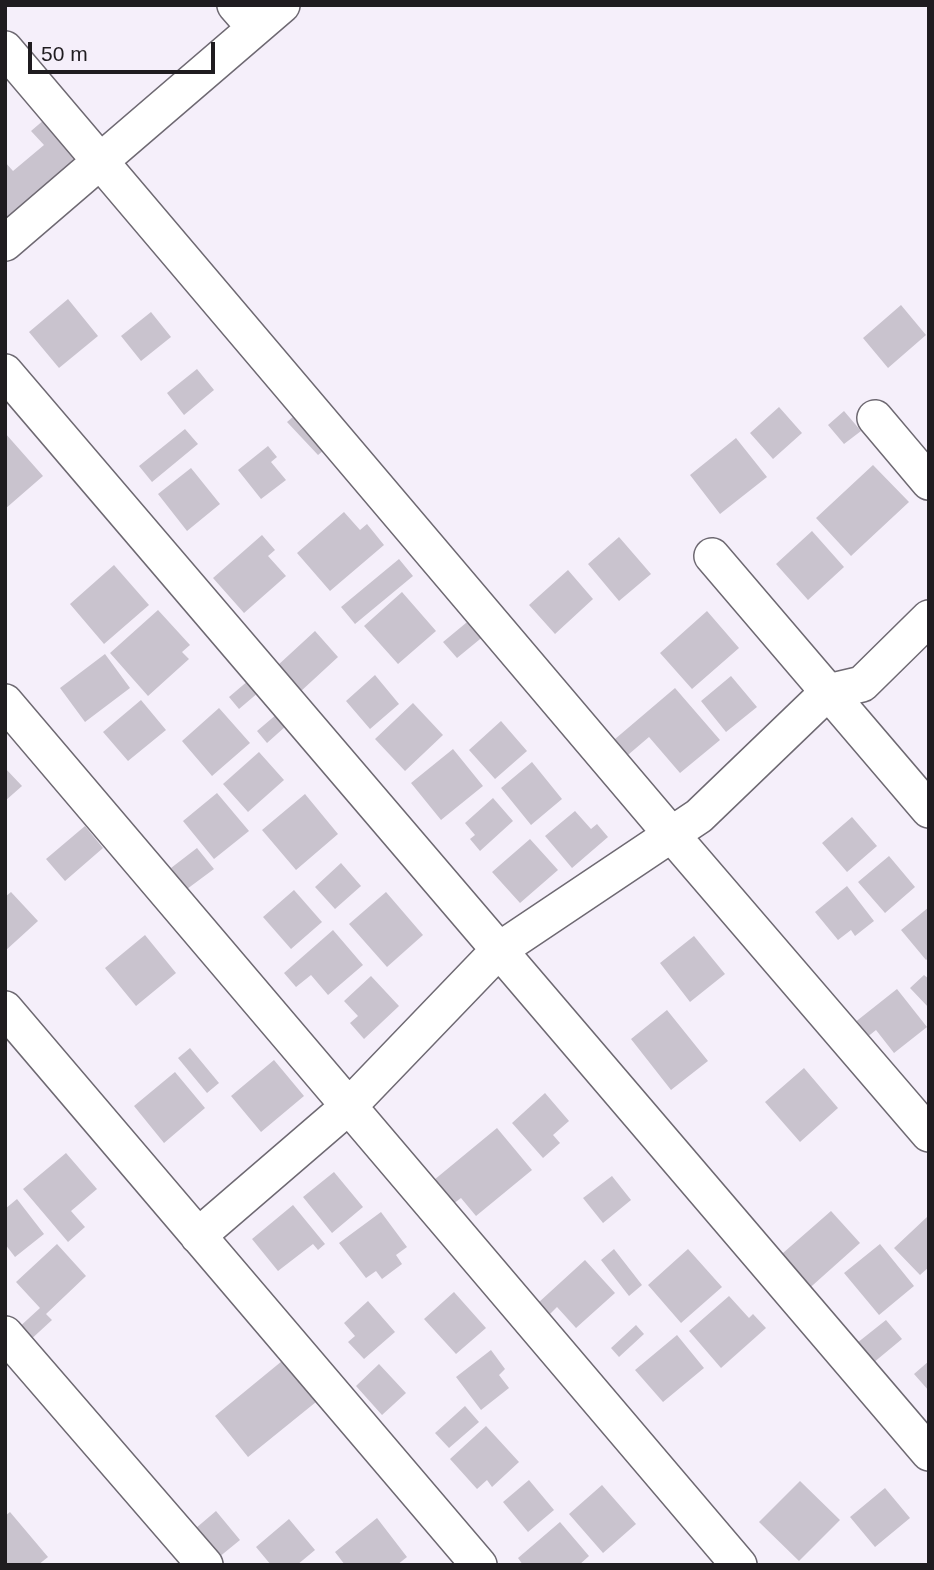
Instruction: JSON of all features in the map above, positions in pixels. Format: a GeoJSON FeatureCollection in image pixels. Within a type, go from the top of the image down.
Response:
{"type":"FeatureCollection","features":[{"type":"Feature","properties":{"kind":"street"},"geometry":{"type":"LineString","coordinates":[[5,243],[100,160],[245,17],[282,5]]}},
{"type":"Feature","properties":{"kind":"street"},"geometry":{"type":"LineString","coordinates":[[5,49],[929,1134]]}},
{"type":"Feature","properties":{"kind":"street"},"geometry":{"type":"LineString","coordinates":[[5,372],[929,1453]]}},
{"type":"Feature","properties":{"kind":"street"},"geometry":{"type":"LineString","coordinates":[[875,418],[929,482]]}},
{"type":"Feature","properties":{"kind":"street"},"geometry":{"type":"LineString","coordinates":[[712,556],[929,810]]}},
{"type":"Feature","properties":{"kind":"street"},"geometry":{"type":"LineString","coordinates":[[198,1236],[349,1106],[499,950],[699,816],[828,692],[862,684],[929,618]]}},
{"type":"Feature","properties":{"kind":"street"},"geometry":{"type":"LineString","coordinates":[[5,702],[739,1565]]}},
{"type":"Feature","properties":{"kind":"street"},"geometry":{"type":"LineString","coordinates":[[5,1009],[479,1565]]}},
{"type":"Feature","properties":{"kind":"street"},"geometry":{"type":"LineString","coordinates":[[5,1335],[205,1565]]}},
{"type":"Feature","properties":{"kind":"building"},"geometry":{"type":"Polygon","coordinates":[[[45,119],[82,160],[10,223],[5,218],[5,162],[13,171],[44,145],[31,131],[45,119]]]}},
{"type":"Feature","properties":{"kind":"building"},"geometry":{"type":"Polygon","coordinates":[[[68,299],[98,336],[59,368],[29,332],[68,299]]]}},
{"type":"Feature","properties":{"kind":"building"},"geometry":{"type":"Polygon","coordinates":[[[901,305],[926,335],[888,368],[863,338],[901,305]]]}},
{"type":"Feature","properties":{"kind":"building"},"geometry":{"type":"Polygon","coordinates":[[[151,312],[171,337],[141,361],[121,336],[151,312]]]}},
{"type":"Feature","properties":{"kind":"building"},"geometry":{"type":"Polygon","coordinates":[[[197,369],[214,390],[184,415],[167,393],[197,369]]]}},
{"type":"Feature","properties":{"kind":"building"},"geometry":{"type":"Polygon","coordinates":[[[779,407],[802,433],[773,459],[750,433],[779,407]]]}},
{"type":"Feature","properties":{"kind":"building"},"geometry":{"type":"Polygon","coordinates":[[[844,411],[861,431],[844,444],[828,425],[844,411]]]}},
{"type":"Feature","properties":{"kind":"building"},"geometry":{"type":"Polygon","coordinates":[[[294,416],[324,450],[318,455],[287,422],[294,416]]]}},
{"type":"Feature","properties":{"kind":"building"},"geometry":{"type":"Polygon","coordinates":[[[185,429],[198,444],[152,482],[139,466],[185,429]]]}},
{"type":"Feature","properties":{"kind":"building"},"geometry":{"type":"Polygon","coordinates":[[[5,433],[43,476],[5,509],[5,433]]]}},
{"type":"Feature","properties":{"kind":"building"},"geometry":{"type":"Polygon","coordinates":[[[736,438],[767,477],[720,514],[690,475],[736,438]]]}},
{"type":"Feature","properties":{"kind":"building"},"geometry":{"type":"Polygon","coordinates":[[[268,446],[277,457],[271,462],[286,480],[261,499],[238,470],[268,446]]]}},
{"type":"Feature","properties":{"kind":"building"},"geometry":{"type":"Polygon","coordinates":[[[873,465],[909,502],[851,556],[816,518],[873,465]]]}},
{"type":"Feature","properties":{"kind":"building"},"geometry":{"type":"Polygon","coordinates":[[[191,468],[220,504],[187,531],[158,494],[191,468]]]}},
{"type":"Feature","properties":{"kind":"building"},"geometry":{"type":"Polygon","coordinates":[[[344,512],[360,530],[367,524],[384,545],[330,591],[297,553],[344,512]]]}},
{"type":"Feature","properties":{"kind":"building"},"geometry":{"type":"Polygon","coordinates":[[[812,531],[844,567],[808,600],[776,564],[812,531]]]}},
{"type":"Feature","properties":{"kind":"building"},"geometry":{"type":"Polygon","coordinates":[[[262,535],[275,550],[268,556],[286,576],[244,613],[213,578],[262,535]]]}},
{"type":"Feature","properties":{"kind":"building"},"geometry":{"type":"Polygon","coordinates":[[[619,537],[651,574],[619,601],[588,564],[619,537]]]}},
{"type":"Feature","properties":{"kind":"building"},"geometry":{"type":"Polygon","coordinates":[[[399,559],[413,576],[355,624],[341,607],[399,559]]]}},
{"type":"Feature","properties":{"kind":"building"},"geometry":{"type":"Polygon","coordinates":[[[114,565],[149,605],[104,644],[70,604],[114,565]]]}},
{"type":"Feature","properties":{"kind":"building"},"geometry":{"type":"Polygon","coordinates":[[[568,570],[593,599],[555,634],[529,605],[568,570]]]}},
{"type":"Feature","properties":{"kind":"building"},"geometry":{"type":"Polygon","coordinates":[[[402,592],[436,631],[398,664],[364,626],[402,592]]]}},
{"type":"Feature","properties":{"kind":"building"},"geometry":{"type":"Polygon","coordinates":[[[158,610],[190,645],[182,652],[189,659],[148,696],[110,653],[158,610]]]}},
{"type":"Feature","properties":{"kind":"building"},"geometry":{"type":"Polygon","coordinates":[[[707,611],[739,648],[692,689],[660,653],[707,611]]]}},
{"type":"Feature","properties":{"kind":"building"},"geometry":{"type":"Polygon","coordinates":[[[472,618],[485,635],[457,658],[443,642],[472,618]]]}},
{"type":"Feature","properties":{"kind":"building"},"geometry":{"type":"Polygon","coordinates":[[[315,631],[338,657],[300,692],[277,666],[315,631]]]}},
{"type":"Feature","properties":{"kind":"building"},"geometry":{"type":"Polygon","coordinates":[[[105,654],[130,688],[85,722],[60,688],[105,654]]]}},
{"type":"Feature","properties":{"kind":"building"},"geometry":{"type":"Polygon","coordinates":[[[375,675],[399,704],[370,729],[346,701],[375,675]]]}},
{"type":"Feature","properties":{"kind":"building"},"geometry":{"type":"Polygon","coordinates":[[[731,676],[757,707],[726,732],[701,701],[731,676]]]}},
{"type":"Feature","properties":{"kind":"building"},"geometry":{"type":"Polygon","coordinates":[[[249,680],[259,692],[239,709],[229,697],[249,680]]]}},
{"type":"Feature","properties":{"kind":"building"},"geometry":{"type":"Polygon","coordinates":[[[675,688],[720,740],[680,773],[649,737],[622,760],[608,745],[675,688]]]}},
{"type":"Feature","properties":{"kind":"building"},"geometry":{"type":"Polygon","coordinates":[[[141,700],[166,730],[128,761],[103,732],[141,700]]]}},
{"type":"Feature","properties":{"kind":"building"},"geometry":{"type":"Polygon","coordinates":[[[413,703],[443,735],[405,771],[375,739],[413,703]]]}},
{"type":"Feature","properties":{"kind":"building"},"geometry":{"type":"Polygon","coordinates":[[[219,708],[250,743],[212,776],[182,741],[219,708]]]}},
{"type":"Feature","properties":{"kind":"building"},"geometry":{"type":"Polygon","coordinates":[[[277,714],[286,726],[267,743],[257,731],[277,714]]]}},
{"type":"Feature","properties":{"kind":"building"},"geometry":{"type":"Polygon","coordinates":[[[501,721],[527,751],[495,779],[469,750],[501,721]]]}},
{"type":"Feature","properties":{"kind":"building"},"geometry":{"type":"Polygon","coordinates":[[[453,749],[483,786],[441,820],[411,783],[453,749]]]}},
{"type":"Feature","properties":{"kind":"building"},"geometry":{"type":"Polygon","coordinates":[[[259,752],[284,780],[248,812],[223,784],[259,752]]]}},
{"type":"Feature","properties":{"kind":"building"},"geometry":{"type":"Polygon","coordinates":[[[532,762],[562,799],[531,825],[501,788],[532,762]]]}},
{"type":"Feature","properties":{"kind":"building"},"geometry":{"type":"Polygon","coordinates":[[[5,768],[22,786],[5,801],[5,768]]]}},
{"type":"Feature","properties":{"kind":"building"},"geometry":{"type":"Polygon","coordinates":[[[217,793],[249,831],[214,859],[183,821],[217,793]]]}},
{"type":"Feature","properties":{"kind":"building"},"geometry":{"type":"Polygon","coordinates":[[[305,794],[338,834],[296,870],[262,830],[305,794]]]}},
{"type":"Feature","properties":{"kind":"building"},"geometry":{"type":"Polygon","coordinates":[[[493,798],[513,821],[480,851],[470,839],[475,835],[465,823],[493,798]]]}},
{"type":"Feature","properties":{"kind":"building"},"geometry":{"type":"Polygon","coordinates":[[[575,811],[591,829],[597,824],[608,837],[572,868],[545,836],[575,811]]]}},
{"type":"Feature","properties":{"kind":"building"},"geometry":{"type":"Polygon","coordinates":[[[852,817],[877,846],[847,872],[822,843],[852,817]]]}},
{"type":"Feature","properties":{"kind":"building"},"geometry":{"type":"Polygon","coordinates":[[[85,826],[103,848],[65,881],[46,859],[85,826]]]}},
{"type":"Feature","properties":{"kind":"building"},"geometry":{"type":"Polygon","coordinates":[[[530,839],[558,870],[520,903],[492,872],[530,839]]]}},
{"type":"Feature","properties":{"kind":"building"},"geometry":{"type":"Polygon","coordinates":[[[197,848],[214,869],[187,889],[171,868],[197,848]]]}},
{"type":"Feature","properties":{"kind":"building"},"geometry":{"type":"Polygon","coordinates":[[[889,856],[915,887],[885,913],[858,882],[889,856]]]}},
{"type":"Feature","properties":{"kind":"building"},"geometry":{"type":"Polygon","coordinates":[[[341,863],[361,886],[335,909],[315,887],[341,863]]]}},
{"type":"Feature","properties":{"kind":"building"},"geometry":{"type":"Polygon","coordinates":[[[847,886],[874,921],[855,936],[851,930],[838,940],[815,912],[847,886]]]}},
{"type":"Feature","properties":{"kind":"building"},"geometry":{"type":"Polygon","coordinates":[[[294,890],[322,922],[291,949],[263,917],[294,890]]]}},
{"type":"Feature","properties":{"kind":"building"},"geometry":{"type":"Polygon","coordinates":[[[11,892],[38,921],[5,951],[5,897],[11,892]]]}},
{"type":"Feature","properties":{"kind":"building"},"geometry":{"type":"Polygon","coordinates":[[[386,892],[423,935],[387,967],[349,924],[386,892]]]}},
{"type":"Feature","properties":{"kind":"building"},"geometry":{"type":"Polygon","coordinates":[[[929,907],[929,958],[926,960],[901,930],[929,907]]]}},
{"type":"Feature","properties":{"kind":"building"},"geometry":{"type":"Polygon","coordinates":[[[333,930],[363,965],[328,995],[311,975],[296,987],[284,973],[333,930]]]}},
{"type":"Feature","properties":{"kind":"building"},"geometry":{"type":"Polygon","coordinates":[[[145,935],[176,973],[136,1006],[105,968],[145,935]]]}},
{"type":"Feature","properties":{"kind":"building"},"geometry":{"type":"Polygon","coordinates":[[[694,936],[725,974],[690,1002],[660,963],[694,936]]]}},
{"type":"Feature","properties":{"kind":"building"},"geometry":{"type":"Polygon","coordinates":[[[924,975],[929,979],[929,1008],[910,988],[924,975]]]}},
{"type":"Feature","properties":{"kind":"building"},"geometry":{"type":"Polygon","coordinates":[[[371,976],[399,1006],[364,1039],[350,1023],[358,1016],[344,1001],[371,976]]]}},
{"type":"Feature","properties":{"kind":"building"},"geometry":{"type":"Polygon","coordinates":[[[897,989],[927,1027],[894,1053],[876,1030],[861,1042],[849,1027],[897,989]]]}},
{"type":"Feature","properties":{"kind":"building"},"geometry":{"type":"Polygon","coordinates":[[[667,1010],[708,1061],[671,1090],[631,1039],[667,1010]]]}},
{"type":"Feature","properties":{"kind":"building"},"geometry":{"type":"Polygon","coordinates":[[[190,1048],[219,1083],[207,1093],[178,1058],[190,1048]]]}},
{"type":"Feature","properties":{"kind":"building"},"geometry":{"type":"Polygon","coordinates":[[[274,1060],[304,1096],[261,1132],[231,1096],[274,1060]]]}},
{"type":"Feature","properties":{"kind":"building"},"geometry":{"type":"Polygon","coordinates":[[[804,1068],[838,1108],[800,1142],[765,1102],[804,1068]]]}},
{"type":"Feature","properties":{"kind":"building"},"geometry":{"type":"Polygon","coordinates":[[[175,1072],[205,1108],[164,1143],[134,1106],[175,1072]]]}},
{"type":"Feature","properties":{"kind":"building"},"geometry":{"type":"Polygon","coordinates":[[[545,1093],[569,1121],[553,1135],[560,1143],[543,1158],[512,1123],[545,1093]]]}},
{"type":"Feature","properties":{"kind":"building"},"geometry":{"type":"Polygon","coordinates":[[[497,1128],[532,1170],[476,1216],[461,1198],[453,1204],[434,1180],[497,1128]]]}},
{"type":"Feature","properties":{"kind":"building"},"geometry":{"type":"Polygon","coordinates":[[[66,1153],[97,1189],[71,1211],[85,1227],[68,1242],[23,1189],[66,1153]]]}},
{"type":"Feature","properties":{"kind":"building"},"geometry":{"type":"Polygon","coordinates":[[[334,1172],[363,1207],[332,1233],[303,1197],[334,1172]]]}},
{"type":"Feature","properties":{"kind":"building"},"geometry":{"type":"Polygon","coordinates":[[[612,1176],[631,1200],[603,1223],[583,1198],[612,1176]]]}},
{"type":"Feature","properties":{"kind":"building"},"geometry":{"type":"Polygon","coordinates":[[[17,1199],[44,1234],[15,1257],[5,1244],[5,1209],[17,1199]]]}},
{"type":"Feature","properties":{"kind":"building"},"geometry":{"type":"Polygon","coordinates":[[[293,1205],[325,1244],[318,1250],[313,1244],[278,1271],[252,1239],[293,1205]]]}},
{"type":"Feature","properties":{"kind":"building"},"geometry":{"type":"Polygon","coordinates":[[[831,1211],[860,1243],[804,1293],[775,1260],[831,1211]]]}},
{"type":"Feature","properties":{"kind":"building"},"geometry":{"type":"Polygon","coordinates":[[[381,1212],[407,1247],[396,1255],[402,1264],[382,1279],[376,1271],[366,1278],[339,1243],[381,1212]]]}},
{"type":"Feature","properties":{"kind":"building"},"geometry":{"type":"Polygon","coordinates":[[[927,1217],[929,1267],[920,1275],[894,1248],[927,1217]]]}},
{"type":"Feature","properties":{"kind":"building"},"geometry":{"type":"Polygon","coordinates":[[[57,1244],[86,1276],[46,1314],[52,1320],[27,1343],[16,1330],[40,1308],[16,1282],[57,1244]]]}},
{"type":"Feature","properties":{"kind":"building"},"geometry":{"type":"Polygon","coordinates":[[[880,1244],[914,1286],[879,1315],[844,1273],[880,1244]]]}},
{"type":"Feature","properties":{"kind":"building"},"geometry":{"type":"Polygon","coordinates":[[[614,1249],[642,1285],[629,1296],[601,1260],[614,1249]]]}},
{"type":"Feature","properties":{"kind":"building"},"geometry":{"type":"Polygon","coordinates":[[[688,1249],[722,1287],[681,1323],[648,1285],[688,1249]]]}},
{"type":"Feature","properties":{"kind":"building"},"geometry":{"type":"Polygon","coordinates":[[[585,1260],[615,1293],[576,1328],[557,1307],[549,1315],[538,1303],[585,1260]]]}},
{"type":"Feature","properties":{"kind":"building"},"geometry":{"type":"Polygon","coordinates":[[[454,1292],[486,1328],[456,1354],[424,1319],[454,1292]]]}},
{"type":"Feature","properties":{"kind":"building"},"geometry":{"type":"Polygon","coordinates":[[[729,1296],[749,1318],[753,1314],[766,1328],[721,1368],[689,1331],[729,1296]]]}},
{"type":"Feature","properties":{"kind":"building"},"geometry":{"type":"Polygon","coordinates":[[[368,1301],[395,1332],[364,1359],[348,1342],[355,1336],[344,1323],[368,1301]]]}},
{"type":"Feature","properties":{"kind":"building"},"geometry":{"type":"Polygon","coordinates":[[[886,1320],[902,1339],[873,1363],[857,1343],[886,1320]]]}},
{"type":"Feature","properties":{"kind":"building"},"geometry":{"type":"Polygon","coordinates":[[[636,1325],[644,1334],[619,1357],[611,1348],[636,1325]]]}},
{"type":"Feature","properties":{"kind":"building"},"geometry":{"type":"Polygon","coordinates":[[[677,1335],[704,1368],[663,1402],[635,1370],[677,1335]]]}},
{"type":"Feature","properties":{"kind":"building"},"geometry":{"type":"Polygon","coordinates":[[[491,1350],[505,1369],[499,1375],[509,1388],[481,1410],[456,1377],[491,1350]]]}},
{"type":"Feature","properties":{"kind":"building"},"geometry":{"type":"Polygon","coordinates":[[[282,1361],[316,1402],[248,1457],[215,1416],[282,1361]]]}},
{"type":"Feature","properties":{"kind":"building"},"geometry":{"type":"Polygon","coordinates":[[[929,1361],[929,1391],[914,1374],[929,1361]]]}},
{"type":"Feature","properties":{"kind":"building"},"geometry":{"type":"Polygon","coordinates":[[[379,1364],[406,1393],[382,1415],[356,1386],[379,1364]]]}},
{"type":"Feature","properties":{"kind":"building"},"geometry":{"type":"Polygon","coordinates":[[[465,1406],[479,1422],[449,1448],[435,1433],[465,1406]]]}},
{"type":"Feature","properties":{"kind":"building"},"geometry":{"type":"Polygon","coordinates":[[[486,1426],[519,1462],[492,1487],[487,1480],[477,1489],[450,1459],[486,1426]]]}},
{"type":"Feature","properties":{"kind":"building"},"geometry":{"type":"Polygon","coordinates":[[[529,1480],[554,1510],[528,1532],[503,1502],[529,1480]]]}},
{"type":"Feature","properties":{"kind":"building"},"geometry":{"type":"Polygon","coordinates":[[[800,1481],[840,1520],[799,1561],[759,1522],[800,1481]]]}},
{"type":"Feature","properties":{"kind":"building"},"geometry":{"type":"Polygon","coordinates":[[[602,1485],[636,1524],[603,1553],[569,1514],[602,1485]]]}},
{"type":"Feature","properties":{"kind":"building"},"geometry":{"type":"Polygon","coordinates":[[[885,1488],[910,1518],[875,1547],[850,1517],[885,1488]]]}},
{"type":"Feature","properties":{"kind":"building"},"geometry":{"type":"Polygon","coordinates":[[[216,1511],[240,1540],[213,1562],[189,1534],[216,1511]]]}},
{"type":"Feature","properties":{"kind":"building"},"geometry":{"type":"Polygon","coordinates":[[[10,1512],[48,1557],[38,1565],[5,1565],[5,1516],[10,1512]]]}},
{"type":"Feature","properties":{"kind":"building"},"geometry":{"type":"Polygon","coordinates":[[[377,1518],[407,1557],[397,1565],[345,1565],[335,1552],[377,1518]]]}},
{"type":"Feature","properties":{"kind":"building"},"geometry":{"type":"Polygon","coordinates":[[[289,1519],[315,1550],[297,1565],[271,1565],[256,1547],[289,1519]]]}},
{"type":"Feature","properties":{"kind":"building"},"geometry":{"type":"Polygon","coordinates":[[[560,1522],[589,1556],[579,1565],[523,1565],[518,1558],[560,1522]]]}}]}
